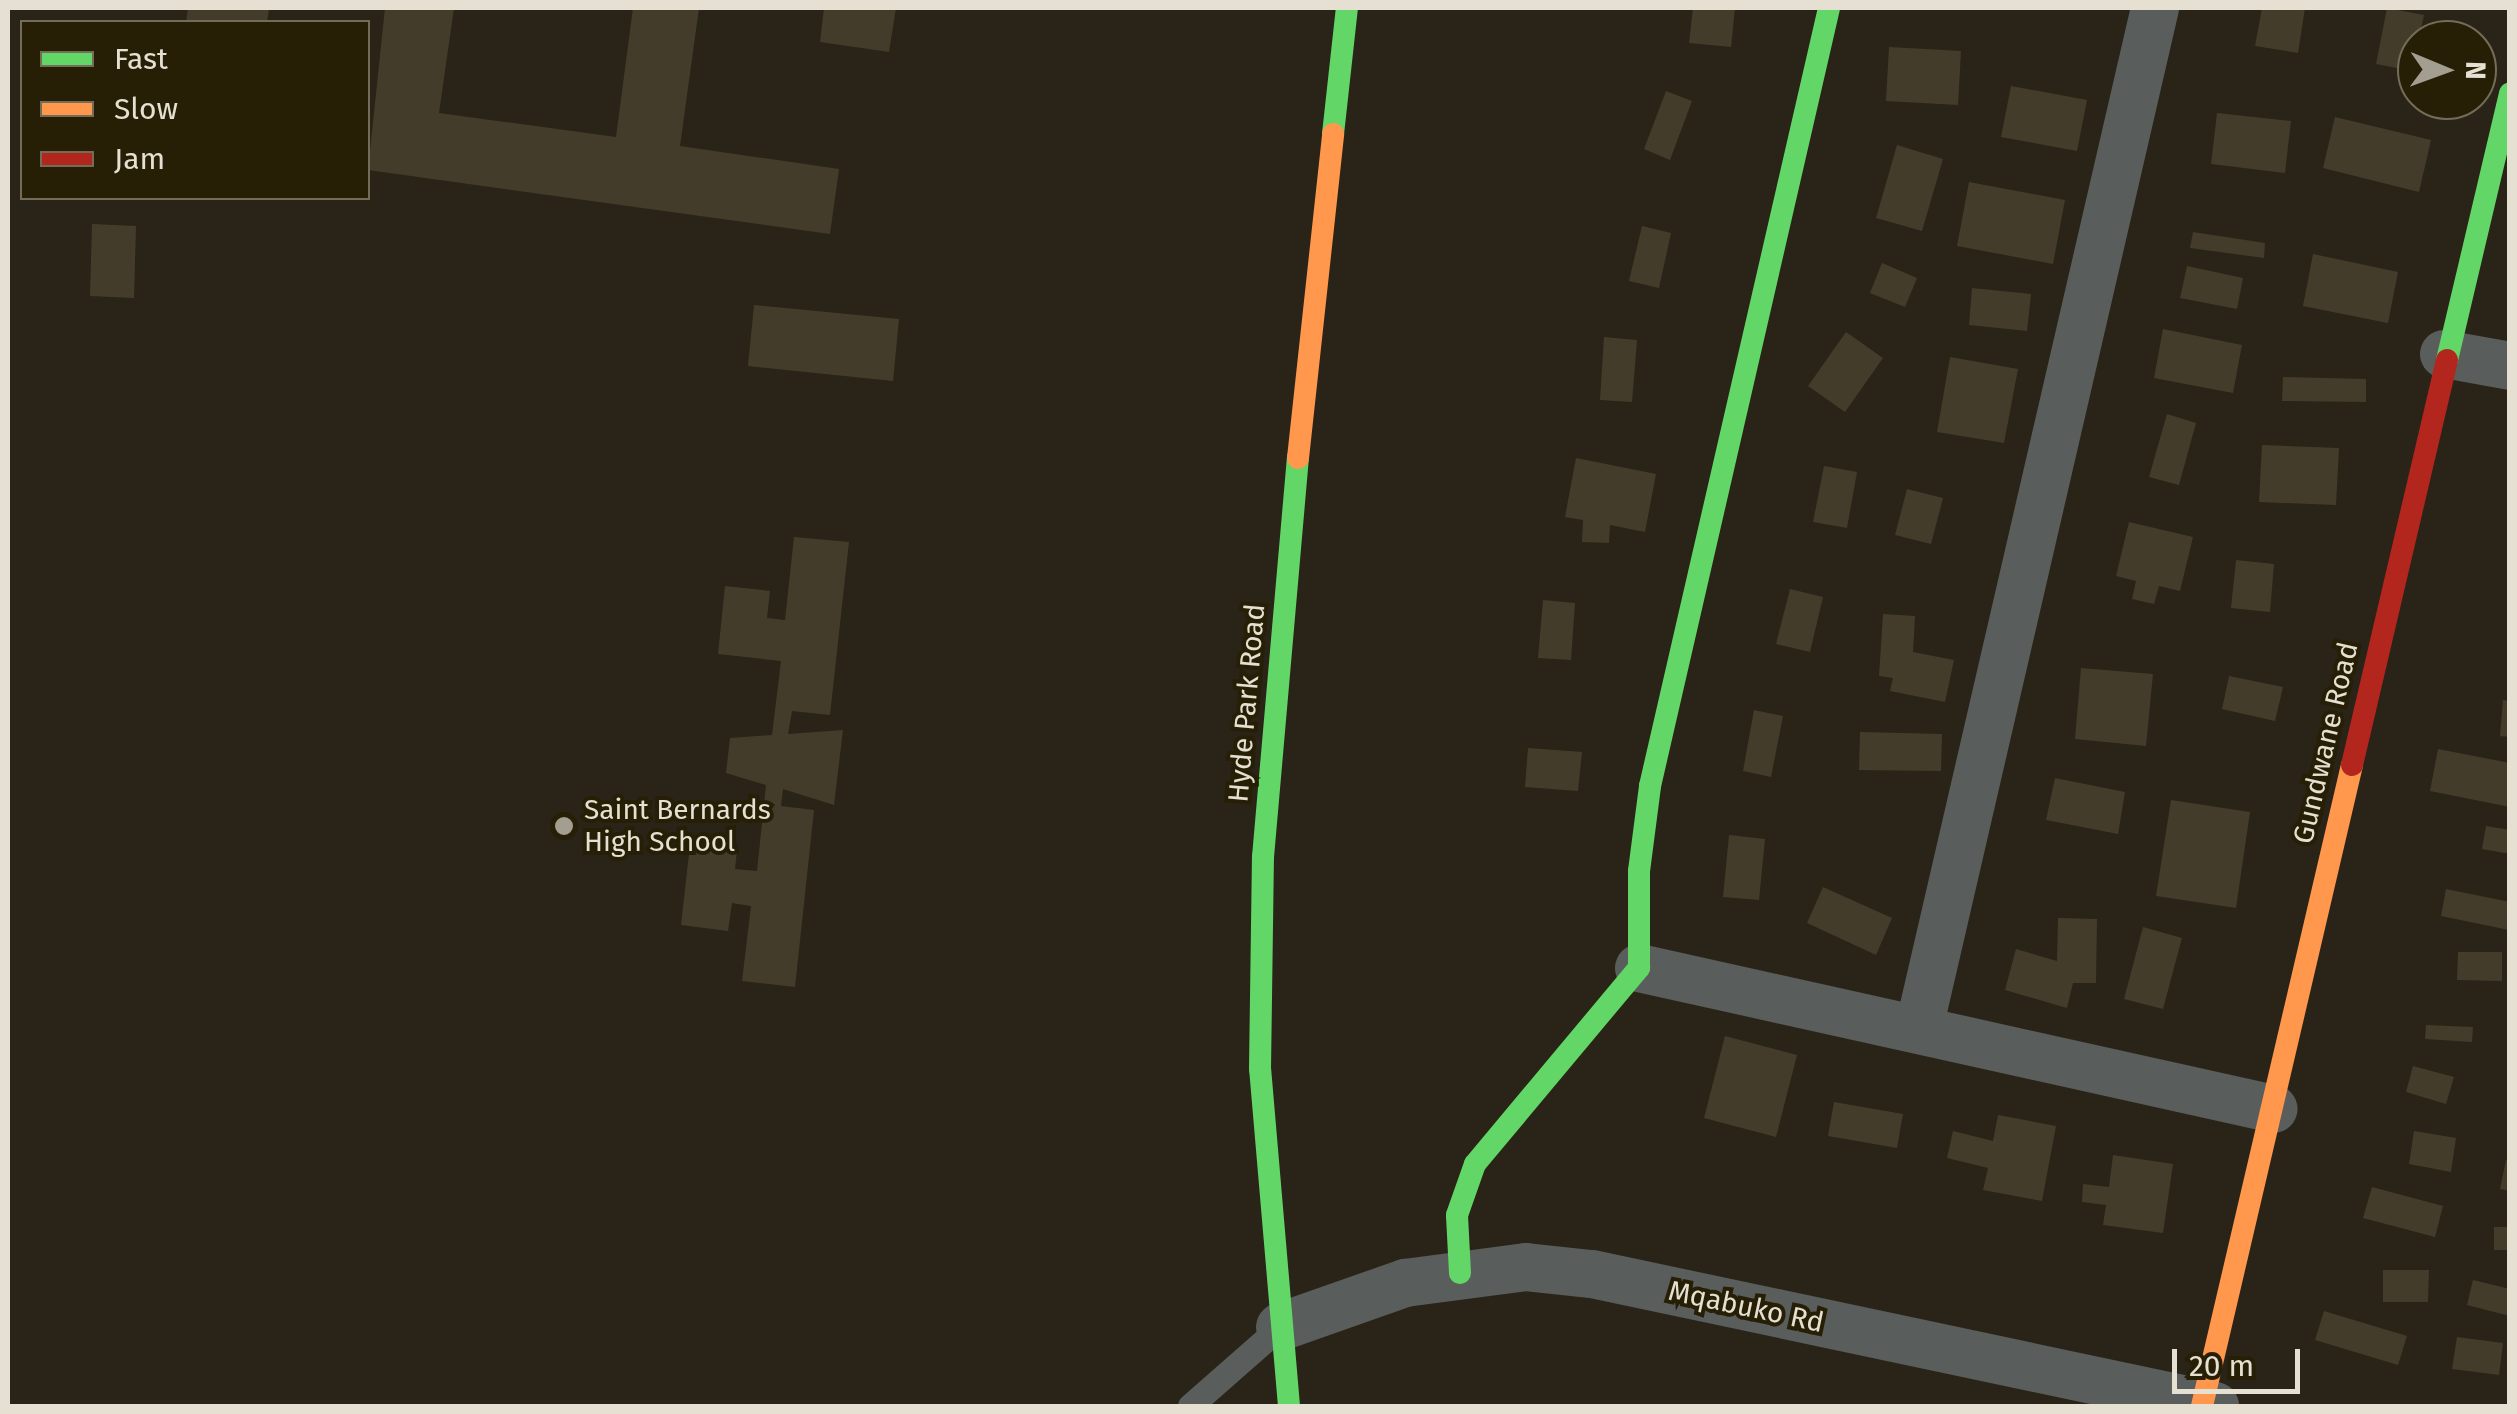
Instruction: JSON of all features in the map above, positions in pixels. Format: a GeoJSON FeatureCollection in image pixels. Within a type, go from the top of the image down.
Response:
{"type":"FeatureCollection","features":[{"type":"Feature","properties":{"kind":"street","name":"Hyde Park Road"},"geometry":{"type":"LineString","coordinates":[[1289,1406],[1260,1069],[1263,857],[1303,398],[1347,8]]}},
{"type":"Feature","properties":{"kind":"street"},"geometry":{"type":"LineString","coordinates":[[1460,1273],[1457,1215],[1476,1164],[1639,968],[1639,871],[1650,786],[1829,8]]}},
{"type":"Feature","properties":{"kind":"street"},"geometry":{"type":"LineString","coordinates":[[1919,1028],[2155,8]]}},
{"type":"Feature","properties":{"kind":"street","name":"Gundwane Road"},"geometry":{"type":"LineString","coordinates":[[2206,1405],[2444,354],[2510,93]]}},
{"type":"Feature","properties":{"kind":"street"},"geometry":{"type":"LineString","coordinates":[[2444,354],[2510,366]]}},
{"type":"Feature","properties":{"kind":"street"},"geometry":{"type":"LineString","coordinates":[[1639,968],[2274,1109]]}},
{"type":"Feature","properties":{"kind":"street","name":"Mqabuko Rd"},"geometry":{"type":"LineString","coordinates":[[1280,1327],[1405,1282],[1526,1267],[1592,1274],[2206,1405]]}},
{"type":"Feature","properties":{"kind":"lane"},"geometry":{"type":"LineString","coordinates":[[1190,1406],[1280,1327]]}},
{"type":"Feature","properties":{"kind":"building"},"geometry":{"type":"Polygon","coordinates":[[[188,8],[269,8],[267,20],[186,20],[188,8]]]}},
{"type":"Feature","properties":{"kind":"building"},"geometry":{"type":"Polygon","coordinates":[[[385,8],[454,8],[439,113],[616,137],[633,8],[699,8],[680,146],[839,169],[830,234],[370,170],[385,8]]]}},
{"type":"Feature","properties":{"kind":"building"},"geometry":{"type":"Polygon","coordinates":[[[824,8],[896,8],[889,52],[820,42],[824,8]]]}},
{"type":"Feature","properties":{"kind":"building"},"geometry":{"type":"Polygon","coordinates":[[[1693,8],[1735,8],[1731,47],[1689,43],[1693,8]]]}},
{"type":"Feature","properties":{"kind":"building"},"geometry":{"type":"Polygon","coordinates":[[[2262,8],[2305,8],[2298,53],[2255,46],[2262,8]]]}},
{"type":"Feature","properties":{"kind":"building"},"geometry":{"type":"Polygon","coordinates":[[[2387,8],[2424,15],[2423,20],[2397,20],[2397,68],[2376,64],[2387,8]]]}},
{"type":"Feature","properties":{"kind":"building"},"geometry":{"type":"Polygon","coordinates":[[[1889,47],[1961,51],[1958,105],[1886,101],[1889,47]]]}},
{"type":"Feature","properties":{"kind":"building"},"geometry":{"type":"Polygon","coordinates":[[[2011,86],[2087,100],[2077,151],[2001,137],[2011,86]]]}},
{"type":"Feature","properties":{"kind":"building"},"geometry":{"type":"Polygon","coordinates":[[[1666,91],[1692,101],[1670,160],[1644,149],[1666,91]]]}},
{"type":"Feature","properties":{"kind":"building"},"geometry":{"type":"Polygon","coordinates":[[[2217,113],[2291,121],[2285,173],[2211,164],[2217,113]]]}},
{"type":"Feature","properties":{"kind":"building"},"geometry":{"type":"Polygon","coordinates":[[[2335,117],[2431,140],[2419,192],[2323,168],[2335,117]]]}},
{"type":"Feature","properties":{"kind":"building"},"geometry":{"type":"Polygon","coordinates":[[[1897,145],[1943,159],[1922,231],[1876,218],[1897,145]]]}},
{"type":"Feature","properties":{"kind":"building"},"geometry":{"type":"Polygon","coordinates":[[[1969,182],[2065,200],[2053,264],[1957,246],[1969,182]]]}},
{"type":"Feature","properties":{"kind":"building"},"geometry":{"type":"Polygon","coordinates":[[[92,224],[136,226],[134,298],[90,296],[92,224]]]}},
{"type":"Feature","properties":{"kind":"building"},"geometry":{"type":"Polygon","coordinates":[[[1642,226],[1671,233],[1659,288],[1629,281],[1642,226]]]}},
{"type":"Feature","properties":{"kind":"building"},"geometry":{"type":"Polygon","coordinates":[[[2193,232],[2265,243],[2264,258],[2190,248],[2193,232]]]}},
{"type":"Feature","properties":{"kind":"building"},"geometry":{"type":"Polygon","coordinates":[[[2313,254],[2398,272],[2388,323],[2303,306],[2313,254]]]}},
{"type":"Feature","properties":{"kind":"building"},"geometry":{"type":"Polygon","coordinates":[[[1882,263],[1917,278],[1905,307],[1870,293],[1882,263]]]}},
{"type":"Feature","properties":{"kind":"building"},"geometry":{"type":"Polygon","coordinates":[[[2187,266],[2243,278],[2237,309],[2180,298],[2187,266]]]}},
{"type":"Feature","properties":{"kind":"building"},"geometry":{"type":"Polygon","coordinates":[[[1972,288],[2031,294],[2027,331],[1969,325],[1972,288]]]}},
{"type":"Feature","properties":{"kind":"building"},"geometry":{"type":"Polygon","coordinates":[[[754,305],[899,319],[893,381],[748,366],[754,305]]]}},
{"type":"Feature","properties":{"kind":"building"},"geometry":{"type":"Polygon","coordinates":[[[2163,329],[2242,345],[2233,393],[2154,378],[2163,329]]]}},
{"type":"Feature","properties":{"kind":"building"},"geometry":{"type":"Polygon","coordinates":[[[1846,332],[1883,358],[1845,412],[1808,386],[1846,332]]]}},
{"type":"Feature","properties":{"kind":"building"},"geometry":{"type":"Polygon","coordinates":[[[1604,337],[1637,340],[1632,402],[1600,400],[1604,337]]]}},
{"type":"Feature","properties":{"kind":"building"},"geometry":{"type":"Polygon","coordinates":[[[1950,357],[2018,369],[2004,443],[1937,432],[1950,357]]]}},
{"type":"Feature","properties":{"kind":"building"},"geometry":{"type":"Polygon","coordinates":[[[2283,377],[2366,379],[2366,402],[2282,401],[2283,377]]]}},
{"type":"Feature","properties":{"kind":"building"},"geometry":{"type":"Polygon","coordinates":[[[2167,414],[2196,423],[2179,485],[2149,477],[2167,414]]]}},
{"type":"Feature","properties":{"kind":"building"},"geometry":{"type":"Polygon","coordinates":[[[2262,445],[2339,448],[2336,505],[2259,502],[2262,445]]]}},
{"type":"Feature","properties":{"kind":"building"},"geometry":{"type":"Polygon","coordinates":[[[1576,458],[1656,474],[1645,532],[1610,525],[1609,543],[1582,542],[1583,520],[1565,517],[1576,458]]]}},
{"type":"Feature","properties":{"kind":"building"},"geometry":{"type":"Polygon","coordinates":[[[1824,466],[1857,472],[1847,528],[1813,522],[1824,466]]]}},
{"type":"Feature","properties":{"kind":"building"},"geometry":{"type":"Polygon","coordinates":[[[1907,489],[1943,498],[1931,544],[1895,535],[1907,489]]]}},
{"type":"Feature","properties":{"kind":"building"},"geometry":{"type":"Polygon","coordinates":[[[2129,522],[2193,537],[2180,591],[2159,586],[2154,604],[2132,599],[2136,581],[2116,576],[2129,522]]]}},
{"type":"Feature","properties":{"kind":"building"},"geometry":{"type":"Polygon","coordinates":[[[794,537],[849,542],[830,715],[792,711],[788,734],[843,730],[834,805],[783,789],[781,806],[814,810],[795,987],[742,981],[751,906],[732,903],[728,931],[681,925],[690,845],[737,850],[735,869],[757,871],[766,785],[726,773],[730,738],[772,735],[781,661],[718,654],[725,586],[770,591],[767,618],[785,620],[794,537]]]}},
{"type":"Feature","properties":{"kind":"building"},"geometry":{"type":"Polygon","coordinates":[[[2236,560],[2274,564],[2270,612],[2231,608],[2236,560]]]}},
{"type":"Feature","properties":{"kind":"building"},"geometry":{"type":"Polygon","coordinates":[[[1790,589],[1823,597],[1810,652],[1776,644],[1790,589]]]}},
{"type":"Feature","properties":{"kind":"building"},"geometry":{"type":"Polygon","coordinates":[[[1543,600],[1575,603],[1571,660],[1538,658],[1543,600]]]}},
{"type":"Feature","properties":{"kind":"building"},"geometry":{"type":"Polygon","coordinates":[[[1883,614],[1915,616],[1913,652],[1954,660],[1945,702],[1890,691],[1893,678],[1879,676],[1883,614]]]}},
{"type":"Feature","properties":{"kind":"building"},"geometry":{"type":"Polygon","coordinates":[[[2081,668],[2153,674],[2146,746],[2075,739],[2081,668]]]}},
{"type":"Feature","properties":{"kind":"building"},"geometry":{"type":"Polygon","coordinates":[[[2229,676],[2283,687],[2275,721],[2222,709],[2229,676]]]}},
{"type":"Feature","properties":{"kind":"building"},"geometry":{"type":"Polygon","coordinates":[[[2503,700],[2510,701],[2510,737],[2500,736],[2503,700]]]}},
{"type":"Feature","properties":{"kind":"building"},"geometry":{"type":"Polygon","coordinates":[[[1754,710],[1783,716],[1771,777],[1743,771],[1754,710]]]}},
{"type":"Feature","properties":{"kind":"building"},"geometry":{"type":"Polygon","coordinates":[[[1860,732],[1942,734],[1941,771],[1859,770],[1860,732]]]}},
{"type":"Feature","properties":{"kind":"building"},"geometry":{"type":"Polygon","coordinates":[[[1528,748],[1582,752],[1578,791],[1525,787],[1528,748]]]}},
{"type":"Feature","properties":{"kind":"building"},"geometry":{"type":"Polygon","coordinates":[[[2438,749],[2510,763],[2510,807],[2430,791],[2438,749]]]}},
{"type":"Feature","properties":{"kind":"building"},"geometry":{"type":"Polygon","coordinates":[[[2055,778],[2125,792],[2118,834],[2046,820],[2055,778]]]}},
{"type":"Feature","properties":{"kind":"building"},"geometry":{"type":"Polygon","coordinates":[[[2171,800],[2250,812],[2236,908],[2156,896],[2171,800]]]}},
{"type":"Feature","properties":{"kind":"building"},"geometry":{"type":"Polygon","coordinates":[[[2486,826],[2510,830],[2510,854],[2482,849],[2486,826]]]}},
{"type":"Feature","properties":{"kind":"building"},"geometry":{"type":"Polygon","coordinates":[[[1729,835],[1765,839],[1759,900],[1723,897],[1729,835]]]}},
{"type":"Feature","properties":{"kind":"building"},"geometry":{"type":"Polygon","coordinates":[[[1823,887],[1892,918],[1876,955],[1807,923],[1823,887]]]}},
{"type":"Feature","properties":{"kind":"building"},"geometry":{"type":"Polygon","coordinates":[[[2446,889],[2510,902],[2509,930],[2441,916],[2446,889]]]}},
{"type":"Feature","properties":{"kind":"building"},"geometry":{"type":"Polygon","coordinates":[[[2058,918],[2097,919],[2096,983],[2073,983],[2067,1008],[2005,990],[2016,949],[2057,961],[2058,918]]]}},
{"type":"Feature","properties":{"kind":"building"},"geometry":{"type":"Polygon","coordinates":[[[2143,927],[2182,938],[2163,1009],[2124,999],[2143,927]]]}},
{"type":"Feature","properties":{"kind":"building"},"geometry":{"type":"Polygon","coordinates":[[[2458,952],[2502,952],[2502,981],[2457,980],[2458,952]]]}},
{"type":"Feature","properties":{"kind":"building"},"geometry":{"type":"Polygon","coordinates":[[[2426,1025],[2473,1027],[2472,1042],[2425,1039],[2426,1025]]]}},
{"type":"Feature","properties":{"kind":"building"},"geometry":{"type":"Polygon","coordinates":[[[1725,1036],[1797,1055],[1776,1137],[1704,1118],[1725,1036]]]}},
{"type":"Feature","properties":{"kind":"building"},"geometry":{"type":"Polygon","coordinates":[[[2413,1066],[2454,1077],[2446,1104],[2406,1092],[2413,1066]]]}},
{"type":"Feature","properties":{"kind":"building"},"geometry":{"type":"Polygon","coordinates":[[[1834,1102],[1903,1114],[1897,1148],[1828,1136],[1834,1102]]]}},
{"type":"Feature","properties":{"kind":"building"},"geometry":{"type":"Polygon","coordinates":[[[1998,1115],[2056,1126],[2042,1201],[1983,1190],[1988,1168],[1947,1158],[1953,1131],[1993,1141],[1998,1115]]]}},
{"type":"Feature","properties":{"kind":"building"},"geometry":{"type":"Polygon","coordinates":[[[2414,1131],[2456,1138],[2451,1172],[2409,1164],[2414,1131]]]}},
{"type":"Feature","properties":{"kind":"building"},"geometry":{"type":"Polygon","coordinates":[[[2113,1155],[2173,1164],[2163,1233],[2103,1225],[2106,1205],[2082,1202],[2083,1184],[2109,1187],[2113,1155]]]}},
{"type":"Feature","properties":{"kind":"building"},"geometry":{"type":"Polygon","coordinates":[[[2506,1160],[2510,1161],[2510,1191],[2500,1189],[2506,1160]]]}},
{"type":"Feature","properties":{"kind":"building"},"geometry":{"type":"Polygon","coordinates":[[[2372,1187],[2443,1206],[2435,1237],[2363,1218],[2372,1187]]]}},
{"type":"Feature","properties":{"kind":"building"},"geometry":{"type":"Polygon","coordinates":[[[2494,1227],[2510,1227],[2510,1250],[2494,1250],[2494,1227]]]}},
{"type":"Feature","properties":{"kind":"building"},"geometry":{"type":"Polygon","coordinates":[[[2383,1270],[2429,1270],[2428,1302],[2383,1302],[2383,1270]]]}},
{"type":"Feature","properties":{"kind":"building"},"geometry":{"type":"Polygon","coordinates":[[[2473,1280],[2510,1289],[2510,1316],[2467,1305],[2473,1280]]]}},
{"type":"Feature","properties":{"kind":"building"},"geometry":{"type":"Polygon","coordinates":[[[2324,1311],[2407,1336],[2398,1365],[2315,1340],[2324,1311]]]}},
{"type":"Feature","properties":{"kind":"building"},"geometry":{"type":"Polygon","coordinates":[[[2457,1337],[2503,1343],[2499,1375],[2452,1369],[2457,1337]]]}},
{"type":"Feature","properties":{"kind":"traffic: fast"},"geometry":{"type":"LineString","coordinates":[[1333,134],[1347,8]]}},
{"type":"Feature","properties":{"kind":"traffic: fast"},"geometry":{"type":"LineString","coordinates":[[1460,1273],[1457,1215],[1475,1164],[1639,968],[1639,871],[1650,786],[1829,8]]}},
{"type":"Feature","properties":{"kind":"traffic: fast"},"geometry":{"type":"LineString","coordinates":[[2447,360],[2510,93]]}},
{"type":"Feature","properties":{"kind":"traffic: fast"},"geometry":{"type":"LineString","coordinates":[[1289,1406],[1260,1069],[1263,857],[1298,458]]}},
{"type":"Feature","properties":{"kind":"traffic: slow"},"geometry":{"type":"LineString","coordinates":[[1298,458],[1333,134]]}},
{"type":"Feature","properties":{"kind":"traffic: slow"},"geometry":{"type":"LineString","coordinates":[[2202,1406],[2352,765]]}},
{"type":"Feature","properties":{"kind":"traffic: jam"},"geometry":{"type":"LineString","coordinates":[[2352,765],[2447,360]]}},
{"type":"Feature","properties":{"kind":"place","name":"Saint Bernards High School"},"geometry":{"type":"Point","coordinates":[564,826]}}]}
